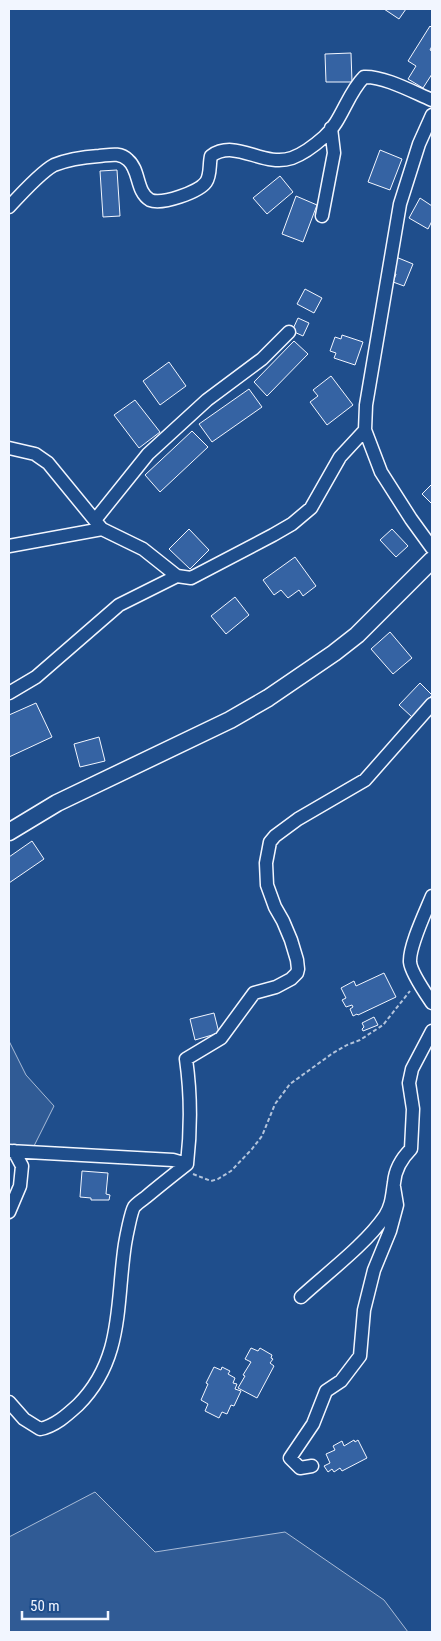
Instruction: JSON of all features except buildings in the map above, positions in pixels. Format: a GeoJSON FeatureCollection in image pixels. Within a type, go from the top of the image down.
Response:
{"type":"FeatureCollection","features":[{"type":"Feature","properties":{"kind":"main road"},"geometry":{"type":"LineString","coordinates":[[9,832],[57,803],[230,720],[268,698],[334,653],[357,634],[432,560]]}},
{"type":"Feature","properties":{"kind":"street"},"geometry":{"type":"LineString","coordinates":[[9,207],[53,166],[78,158],[118,154],[128,160],[133,166],[146,197],[159,202],[169,201],[206,183],[211,156],[217,151],[235,150],[263,159],[291,159],[318,142],[331,128],[364,76],[375,78],[432,100]]}},
{"type":"Feature","properties":{"kind":"street"},"geometry":{"type":"LineString","coordinates":[[432,115],[419,144],[400,204],[366,405],[364,430],[381,472],[432,548]]}},
{"type":"Feature","properties":{"kind":"street"},"geometry":{"type":"LineString","coordinates":[[322,216],[334,153],[331,128]]}},
{"type":"Feature","properties":{"kind":"street"},"geometry":{"type":"LineString","coordinates":[[9,546],[99,524],[148,454],[207,400],[262,359],[289,332]]}},
{"type":"Feature","properties":{"kind":"street"},"geometry":{"type":"LineString","coordinates":[[9,448],[35,454],[48,464],[99,524],[143,550],[177,576],[191,578],[292,524],[311,508],[340,457],[364,430]]}},
{"type":"Feature","properties":{"kind":"street"},"geometry":{"type":"LineString","coordinates":[[9,693],[36,677],[119,605],[177,576]]}},
{"type":"Feature","properties":{"kind":"street"},"geometry":{"type":"LineString","coordinates":[[9,1402],[24,1419],[40,1429],[59,1421],[71,1412],[92,1389],[104,1370],[115,1337],[123,1257],[134,1208],[187,1164],[190,1116],[189,1076],[186,1059],[221,1038],[254,993],[276,986],[295,976],[298,969],[291,940],[267,885],[266,863],[270,842],[298,819],[365,780],[432,704]]}},
{"type":"Feature","properties":{"kind":"street"},"geometry":{"type":"LineString","coordinates":[[432,896],[411,955],[410,964],[432,1003]]}},
{"type":"Feature","properties":{"kind":"street"},"geometry":{"type":"LineString","coordinates":[[301,1297],[363,1241],[390,1207],[397,1170],[411,1149],[413,1109],[409,1084],[412,1069],[432,1031]]}},
{"type":"Feature","properties":{"kind":"street"},"geometry":{"type":"LineString","coordinates":[[12,1151],[173,1160],[187,1164]]}},
{"type":"Feature","properties":{"kind":"street"},"geometry":{"type":"LineString","coordinates":[[9,1212],[20,1186],[22,1166],[12,1151]]}},
{"type":"Feature","properties":{"kind":"street"},"geometry":{"type":"LineString","coordinates":[[312,1466],[300,1468],[290,1458],[313,1424],[326,1391],[341,1381],[360,1356],[364,1310],[374,1270],[390,1231],[396,1205],[394,1187]]}},
{"type":"Feature","properties":{"kind":"path"},"geometry":{"type":"LineString","coordinates":[[187,1164],[191,1173],[211,1182],[218,1180],[231,1171],[262,1136],[275,1104],[290,1084],[333,1053],[360,1040],[383,1025],[410,990],[414,974]]}},
{"type":"Feature","properties":{"kind":"shaded area"},"geometry":{"type":"Polygon","coordinates":[[[9,1041],[26,1075],[54,1106],[31,1152],[9,1147],[9,1041]]]}},
{"type":"Feature","properties":{"kind":"shaded area"},"geometry":{"type":"Polygon","coordinates":[[[95,1492],[155,1552],[285,1532],[384,1600],[408,1632],[9,1632],[9,1537],[95,1492]]]}}]}
